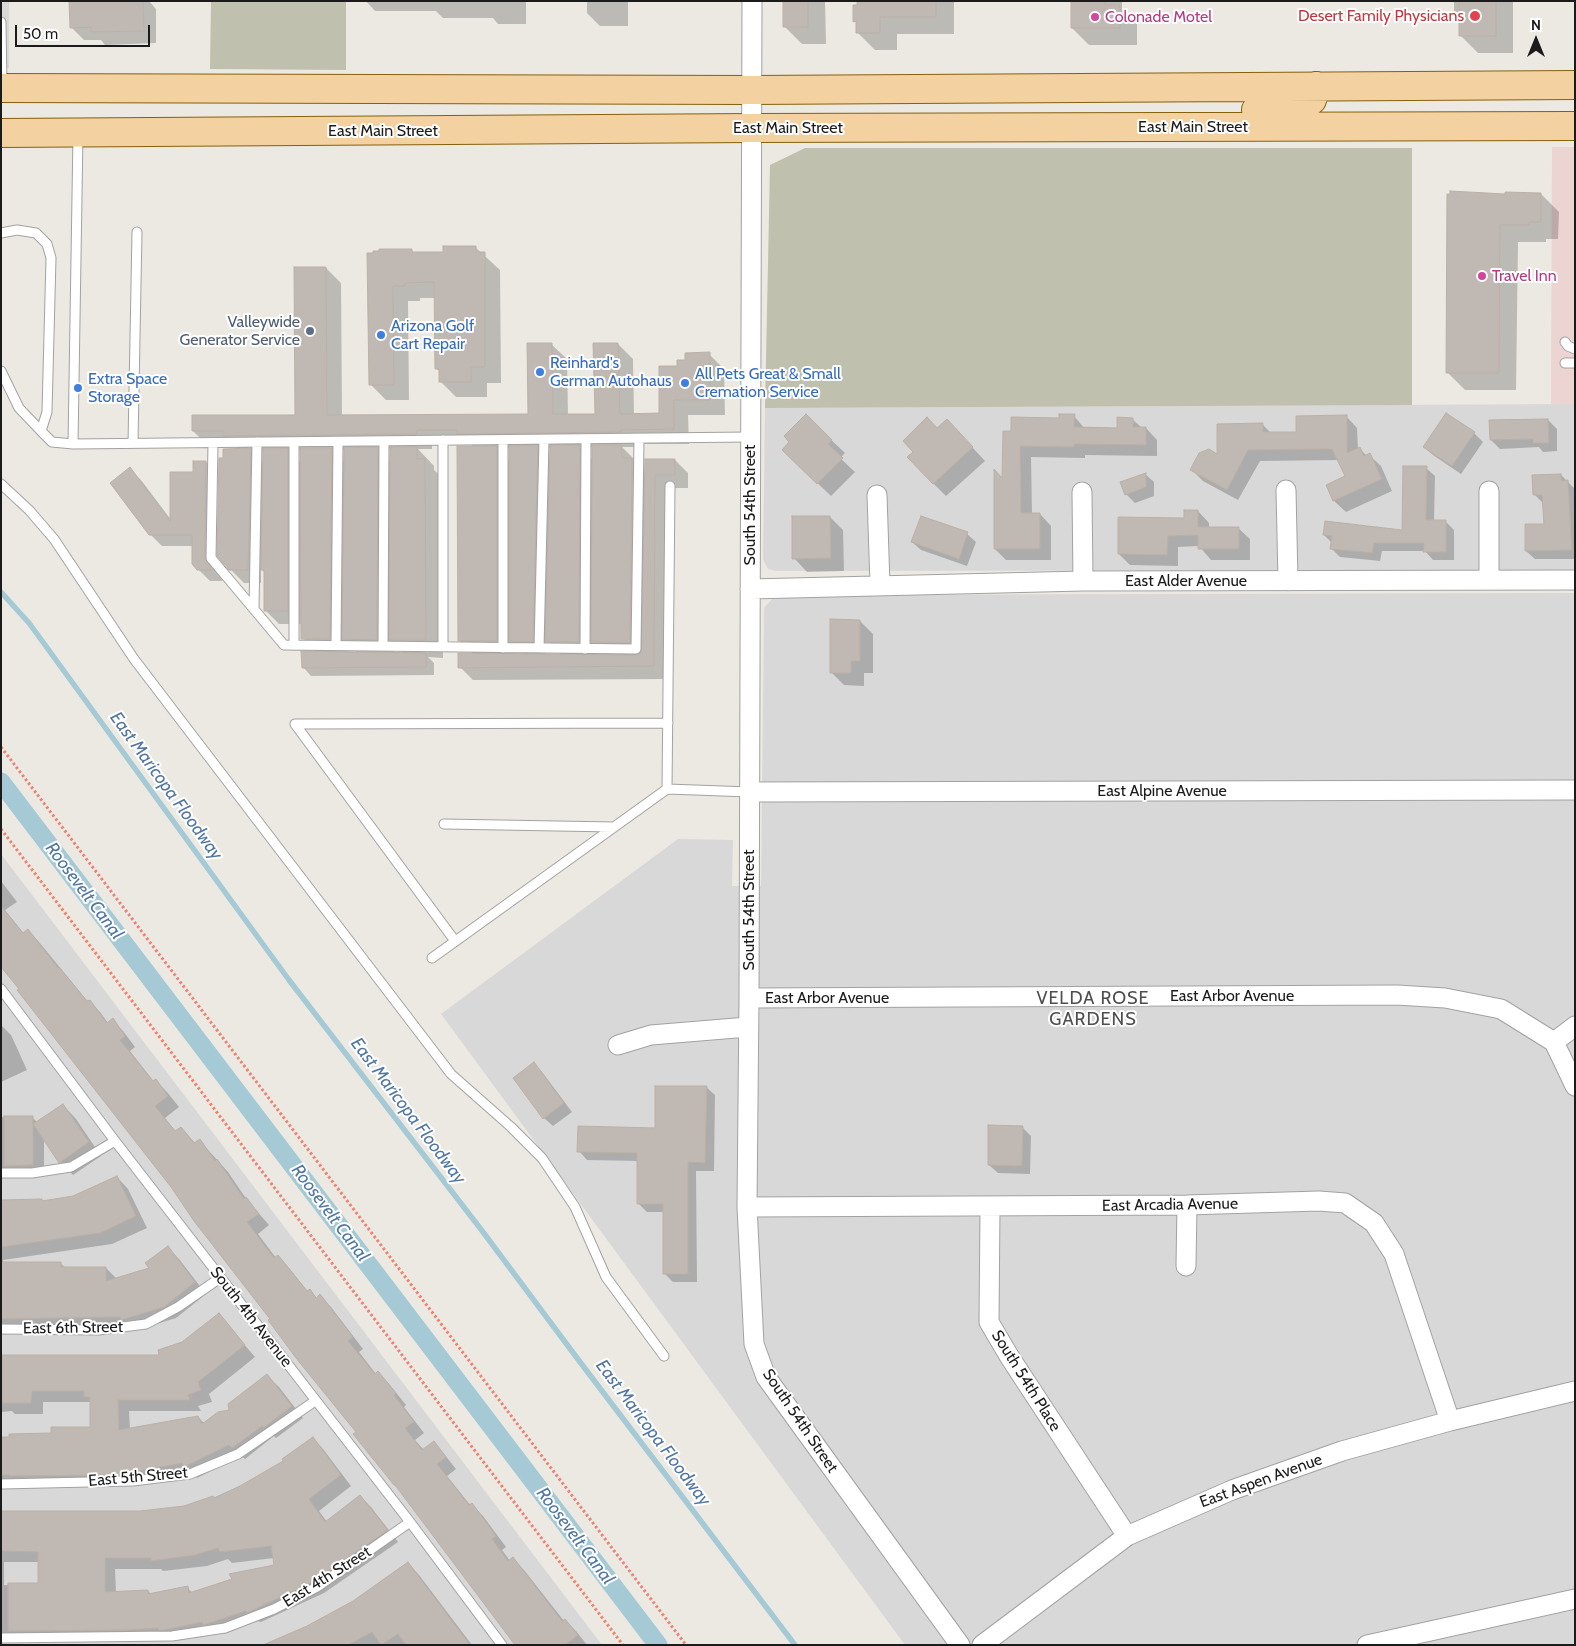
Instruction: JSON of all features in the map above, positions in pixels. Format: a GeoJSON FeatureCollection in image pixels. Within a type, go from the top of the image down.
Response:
{"type":"FeatureCollection","features":[{"type":"Feature","properties":{"kind":"main road","name":"East Main Street"},"geometry":{"type":"LineString","coordinates":[[1,133],[78,133],[751,109],[1316,86],[1575,85]]}},
{"type":"Feature","properties":{"kind":"main road"},"geometry":{"type":"LineString","coordinates":[[1125,127],[1160,114],[1180,110],[1238,111],[1297,107],[1312,100],[1316,86]]}},
{"type":"Feature","properties":{"kind":"main road","name":"East Main Street"},"geometry":{"type":"LineString","coordinates":[[2,88],[751,109],[1125,127],[1575,126]]}},
{"type":"Feature","properties":{"kind":"street","name":"South 54th Street"},"geometry":{"type":"LineString","coordinates":[[752,1],[747,1206],[754,1344],[766,1377],[960,1645]]}},
{"type":"Feature","properties":{"kind":"street"},"geometry":{"type":"LineString","coordinates":[[1286,490],[1288,581]]}},
{"type":"Feature","properties":{"kind":"street"},"geometry":{"type":"LineString","coordinates":[[1489,491],[1489,580]]}},
{"type":"Feature","properties":{"kind":"street"},"geometry":{"type":"LineString","coordinates":[[1082,492],[1083,581]]}},
{"type":"Feature","properties":{"kind":"street"},"geometry":{"type":"LineString","coordinates":[[877,495],[880,585]]}},
{"type":"Feature","properties":{"kind":"street","name":"East Alder Avenue"},"geometry":{"type":"LineString","coordinates":[[750,589],[1083,581],[1575,580]]}},
{"type":"Feature","properties":{"kind":"street","name":"East Alpine Avenue"},"geometry":{"type":"LineString","coordinates":[[750,792],[1575,790]]}},
{"type":"Feature","properties":{"kind":"street","name":"East Arbor Avenue"},"geometry":{"type":"LineString","coordinates":[[749,998],[1416,996],[1445,998],[1501,1009],[1554,1042]]}},
{"type":"Feature","properties":{"kind":"street"},"geometry":{"type":"LineString","coordinates":[[1575,1026],[1554,1042],[1575,1086]]}},
{"type":"Feature","properties":{"kind":"street"},"geometry":{"type":"LineString","coordinates":[[618,1045],[651,1035],[748,1027]]}},
{"type":"Feature","properties":{"kind":"street","name":"East Arcadia Avenue"},"geometry":{"type":"LineString","coordinates":[[747,1206],[1187,1205],[1319,1201],[1346,1203],[1374,1223],[1394,1254],[1450,1421]]}},
{"type":"Feature","properties":{"kind":"street"},"geometry":{"type":"LineString","coordinates":[[1186,1266],[1187,1205]]}},
{"type":"Feature","properties":{"kind":"street","name":"South 54th Place"},"geometry":{"type":"LineString","coordinates":[[990,1206],[989,1322],[1009,1356],[1127,1536]]}},
{"type":"Feature","properties":{"kind":"street","name":"East Aspen Avenue"},"geometry":{"type":"LineString","coordinates":[[982,1645],[1127,1536],[1232,1490],[1342,1451],[1450,1421],[1575,1391]]}},
{"type":"Feature","properties":{"kind":"street"},"geometry":{"type":"LineString","coordinates":[[1367,1645],[1575,1599]]}},
{"type":"Feature","properties":{"kind":"lane"},"geometry":{"type":"LineString","coordinates":[[1,22],[2,88]]}},
{"type":"Feature","properties":{"kind":"lane"},"geometry":{"type":"LineString","coordinates":[[73,444],[78,133]]}},
{"type":"Feature","properties":{"kind":"lane"},"geometry":{"type":"LineString","coordinates":[[1,233],[17,230],[36,233],[48,244],[52,258],[48,412],[41,431]]}},
{"type":"Feature","properties":{"kind":"lane"},"geometry":{"type":"LineString","coordinates":[[133,444],[137,232]]}},
{"type":"Feature","properties":{"kind":"lane"},"geometry":{"type":"LineString","coordinates":[[1565,342],[1568,346],[1575,349]]}},
{"type":"Feature","properties":{"kind":"lane"},"geometry":{"type":"LineString","coordinates":[[1564,363],[1575,363]]}},
{"type":"Feature","properties":{"kind":"lane"},"geometry":{"type":"LineString","coordinates":[[1,371],[19,408],[41,431],[52,442],[73,444],[750,438]]}},
{"type":"Feature","properties":{"kind":"lane"},"geometry":{"type":"LineString","coordinates":[[585,649],[586,439]]}},
{"type":"Feature","properties":{"kind":"lane"},"geometry":{"type":"LineString","coordinates":[[213,443],[211,558],[284,645],[636,650],[639,439]]}},
{"type":"Feature","properties":{"kind":"lane"},"geometry":{"type":"LineString","coordinates":[[443,440],[443,647]]}},
{"type":"Feature","properties":{"kind":"lane"},"geometry":{"type":"LineString","coordinates":[[503,440],[503,648]]}},
{"type":"Feature","properties":{"kind":"lane"},"geometry":{"type":"LineString","coordinates":[[539,648],[544,440]]}},
{"type":"Feature","properties":{"kind":"lane"},"geometry":{"type":"LineString","coordinates":[[384,441],[384,646]]}},
{"type":"Feature","properties":{"kind":"lane"},"geometry":{"type":"LineString","coordinates":[[254,608],[257,442]]}},
{"type":"Feature","properties":{"kind":"lane"},"geometry":{"type":"LineString","coordinates":[[294,442],[294,645]]}},
{"type":"Feature","properties":{"kind":"lane"},"geometry":{"type":"LineString","coordinates":[[336,645],[338,442]]}},
{"type":"Feature","properties":{"kind":"lane"},"geometry":{"type":"LineString","coordinates":[[1,484],[29,510],[54,539],[134,659],[451,1074],[511,1127],[542,1158],[574,1207],[606,1277],[664,1356]]}},
{"type":"Feature","properties":{"kind":"lane"},"geometry":{"type":"LineString","coordinates":[[667,789],[670,486]]}},
{"type":"Feature","properties":{"kind":"lane"},"geometry":{"type":"LineString","coordinates":[[455,941],[295,724],[668,723]]}},
{"type":"Feature","properties":{"kind":"lane"},"geometry":{"type":"LineString","coordinates":[[432,958],[667,789],[750,792]]}},
{"type":"Feature","properties":{"kind":"lane"},"geometry":{"type":"LineString","coordinates":[[444,824],[614,827]]}},
{"type":"Feature","properties":{"kind":"lane","name":"South 4th Avenue"},"geometry":{"type":"LineString","coordinates":[[1,989],[115,1142],[410,1522],[502,1645]]}},
{"type":"Feature","properties":{"kind":"lane"},"geometry":{"type":"LineString","coordinates":[[1,1173],[32,1173],[71,1167],[115,1142]]}},
{"type":"Feature","properties":{"kind":"lane","name":"East 6th Street"},"geometry":{"type":"LineString","coordinates":[[1,1329],[99,1330],[146,1324],[178,1307],[220,1278]]}},
{"type":"Feature","properties":{"kind":"lane","name":"East 5th Street"},"geometry":{"type":"LineString","coordinates":[[1,1484],[133,1481],[190,1474],[238,1454],[315,1401]]}},
{"type":"Feature","properties":{"kind":"lane","name":"East 4th Street"},"geometry":{"type":"LineString","coordinates":[[1,1638],[172,1636],[226,1628],[274,1609],[317,1587],[410,1522]]}},
{"type":"Feature","properties":{"kind":"path"},"geometry":{"type":"LineString","coordinates":[[1,747],[686,1645]]}},
{"type":"Feature","properties":{"kind":"path"},"geometry":{"type":"LineString","coordinates":[[1,829],[623,1645]]}},
{"type":"Feature","properties":{"kind":"shaded area"},"geometry":{"type":"Polygon","coordinates":[[[1,1],[9,1],[9,68],[1,69],[1,1]]]}},
{"type":"Feature","properties":{"kind":"shaded area"},"geometry":{"type":"Polygon","coordinates":[[[211,1],[346,1],[346,70],[210,69],[211,1]]]}},
{"type":"Feature","properties":{"kind":"shaded area"},"geometry":{"type":"Polygon","coordinates":[[[1552,147],[1575,147],[1575,404],[1551,404],[1552,147]]]}},
{"type":"Feature","properties":{"kind":"shaded area"},"geometry":{"type":"Polygon","coordinates":[[[805,148],[1412,148],[1412,405],[765,408],[770,165],[805,148]]]}},
{"type":"Feature","properties":{"kind":"shaded area"},"geometry":{"type":"Polygon","coordinates":[[[1575,404],[1575,570],[776,571],[768,569],[763,559],[765,408],[1575,404]]]}},
{"type":"Feature","properties":{"kind":"shaded area"},"geometry":{"type":"Polygon","coordinates":[[[1575,593],[1575,1645],[905,1645],[441,1014],[678,839],[733,840],[732,886],[761,886],[764,608],[773,598],[785,595],[1575,593]]]}},
{"type":"Feature","properties":{"kind":"shaded area"},"geometry":{"type":"Polygon","coordinates":[[[1,854],[602,1645],[1,1645],[1,854]]]}},
{"type":"Feature","properties":{"kind":"building"},"geometry":{"type":"Polygon","coordinates":[[[69,1],[143,1],[144,31],[91,32],[91,27],[70,28],[69,1]]]}},
{"type":"Feature","properties":{"kind":"building"},"geometry":{"type":"Polygon","coordinates":[[[783,1],[808,1],[808,27],[783,27],[783,1]]]}},
{"type":"Feature","properties":{"kind":"building"},"geometry":{"type":"Polygon","coordinates":[[[857,1],[936,1],[936,17],[880,17],[880,33],[856,33],[856,21],[853,22],[853,5],[857,5],[857,1]]]}},
{"type":"Feature","properties":{"kind":"building","name":"Colonade Motel"},"geometry":{"type":"Polygon","coordinates":[[[1071,1],[1105,1],[1105,5],[1120,5],[1120,28],[1071,28],[1071,1]]]}},
{"type":"Feature","properties":{"kind":"building"},"geometry":{"type":"Polygon","coordinates":[[[1459,1],[1496,1],[1496,36],[1459,36],[1459,1]]]}},
{"type":"Feature","properties":{"kind":"building"},"geometry":{"type":"Polygon","coordinates":[[[1450,191],[1505,194],[1505,192],[1541,193],[1541,222],[1529,222],[1529,225],[1500,225],[1499,373],[1446,373],[1447,194],[1450,194],[1450,191]]]}},
{"type":"Feature","properties":{"kind":"building"},"geometry":{"type":"Polygon","coordinates":[[[443,246],[476,246],[476,252],[485,252],[485,367],[471,367],[471,382],[439,382],[439,369],[435,369],[434,282],[405,283],[405,286],[393,286],[394,385],[369,385],[367,253],[379,251],[379,249],[412,249],[412,252],[443,252],[443,246]]]}},
{"type":"Feature","properties":{"kind":"building"},"geometry":{"type":"Polygon","coordinates":[[[294,267],[326,267],[327,415],[528,414],[527,343],[552,343],[553,414],[595,414],[593,343],[618,343],[620,414],[659,413],[659,366],[677,366],[677,360],[685,360],[685,353],[710,352],[710,400],[674,400],[674,429],[621,430],[621,432],[457,434],[457,430],[417,430],[417,434],[223,436],[223,431],[192,431],[192,415],[295,415],[294,267]]]}},
{"type":"Feature","properties":{"kind":"building"},"geometry":{"type":"Polygon","coordinates":[[[1446,413],[1475,432],[1452,466],[1423,447],[1446,413]]]}},
{"type":"Feature","properties":{"kind":"building"},"geometry":{"type":"Polygon","coordinates":[[[806,414],[832,440],[828,444],[843,458],[817,484],[782,450],[789,442],[784,436],[806,414]]]}},
{"type":"Feature","properties":{"kind":"building"},"geometry":{"type":"Polygon","coordinates":[[[1059,414],[1075,414],[1074,427],[1117,428],[1117,417],[1133,418],[1133,427],[1146,427],[1146,445],[1074,444],[1074,447],[1020,446],[1021,513],[1040,513],[1040,549],[994,549],[994,469],[1002,478],[1003,431],[1011,431],[1011,417],[1059,418],[1059,414]]]}},
{"type":"Feature","properties":{"kind":"building"},"geometry":{"type":"Polygon","coordinates":[[[1347,415],[1347,453],[1360,447],[1364,456],[1370,453],[1382,479],[1333,501],[1326,485],[1345,476],[1332,449],[1248,450],[1227,490],[1190,470],[1199,453],[1209,449],[1217,454],[1217,424],[1263,423],[1263,432],[1296,432],[1296,416],[1347,415]]]}},
{"type":"Feature","properties":{"kind":"building"},"geometry":{"type":"Polygon","coordinates":[[[927,417],[937,428],[947,419],[973,447],[933,484],[907,457],[913,452],[903,441],[927,417]]]}},
{"type":"Feature","properties":{"kind":"building"},"geometry":{"type":"Polygon","coordinates":[[[1548,419],[1549,443],[1533,443],[1533,439],[1490,440],[1489,420],[1548,419]]]}},
{"type":"Feature","properties":{"kind":"building"},"geometry":{"type":"Polygon","coordinates":[[[538,445],[533,642],[509,641],[509,446],[538,445]]]}},
{"type":"Feature","properties":{"kind":"building"},"geometry":{"type":"Polygon","coordinates":[[[550,445],[580,445],[579,642],[545,642],[550,445]]]}},
{"type":"Feature","properties":{"kind":"building"},"geometry":{"type":"Polygon","coordinates":[[[592,445],[621,445],[622,457],[632,459],[630,643],[591,642],[592,445]]]}},
{"type":"Feature","properties":{"kind":"building"},"geometry":{"type":"Polygon","coordinates":[[[457,446],[497,446],[497,641],[458,641],[457,446]]]}},
{"type":"Feature","properties":{"kind":"building"},"geometry":{"type":"Polygon","coordinates":[[[344,447],[378,447],[377,640],[342,639],[344,447]]]}},
{"type":"Feature","properties":{"kind":"building"},"geometry":{"type":"Polygon","coordinates":[[[390,447],[417,447],[417,459],[425,458],[426,640],[389,640],[390,447]]]}},
{"type":"Feature","properties":{"kind":"building"},"geometry":{"type":"Polygon","coordinates":[[[251,448],[248,570],[229,570],[217,556],[219,458],[223,458],[223,449],[251,448]]]}},
{"type":"Feature","properties":{"kind":"building"},"geometry":{"type":"Polygon","coordinates":[[[263,448],[288,448],[288,611],[264,611],[264,570],[261,570],[263,448]]]}},
{"type":"Feature","properties":{"kind":"building"},"geometry":{"type":"Polygon","coordinates":[[[300,448],[332,448],[330,639],[301,639],[300,448]]]}},
{"type":"Feature","properties":{"kind":"building"},"geometry":{"type":"Polygon","coordinates":[[[645,459],[675,459],[675,475],[655,475],[654,666],[458,668],[458,653],[636,655],[641,653],[645,459]]]}},
{"type":"Feature","properties":{"kind":"building"},"geometry":{"type":"Polygon","coordinates":[[[193,461],[206,461],[205,558],[213,570],[197,570],[192,564],[192,535],[149,535],[110,483],[130,467],[170,521],[170,472],[193,472],[193,461]]]}},
{"type":"Feature","properties":{"kind":"building"},"geometry":{"type":"Polygon","coordinates":[[[1403,466],[1427,466],[1426,520],[1446,520],[1446,552],[1423,552],[1424,543],[1374,543],[1372,553],[1330,549],[1332,536],[1323,535],[1325,521],[1402,530],[1403,466]]]}},
{"type":"Feature","properties":{"kind":"building"},"geometry":{"type":"Polygon","coordinates":[[[1146,473],[1146,487],[1125,495],[1120,482],[1146,473]]]}},
{"type":"Feature","properties":{"kind":"building"},"geometry":{"type":"Polygon","coordinates":[[[1561,474],[1561,481],[1568,480],[1572,550],[1525,551],[1525,524],[1544,524],[1542,495],[1533,495],[1532,475],[1561,474]]]}},
{"type":"Feature","properties":{"kind":"building"},"geometry":{"type":"Polygon","coordinates":[[[1184,510],[1198,510],[1198,527],[1239,527],[1239,549],[1198,549],[1198,535],[1168,536],[1167,555],[1118,554],[1118,517],[1184,518],[1184,510]]]}},
{"type":"Feature","properties":{"kind":"building"},"geometry":{"type":"Polygon","coordinates":[[[792,516],[830,516],[831,558],[792,559],[792,516]]]}},
{"type":"Feature","properties":{"kind":"building"},"geometry":{"type":"Polygon","coordinates":[[[921,516],[968,532],[959,559],[911,542],[921,516]]]}},
{"type":"Feature","properties":{"kind":"building"},"geometry":{"type":"Polygon","coordinates":[[[830,619],[860,620],[860,661],[851,661],[851,673],[830,673],[830,619]]]}},
{"type":"Feature","properties":{"kind":"building"},"geometry":{"type":"Polygon","coordinates":[[[301,651],[426,653],[426,667],[302,668],[301,651]]]}},
{"type":"Feature","properties":{"kind":"building"},"geometry":{"type":"Polygon","coordinates":[[[1,906],[23,933],[28,929],[58,968],[87,1001],[90,1000],[107,1023],[113,1018],[125,1036],[120,1040],[153,1081],[156,1079],[168,1096],[155,1106],[175,1131],[181,1127],[194,1143],[200,1139],[215,1161],[217,1159],[244,1199],[246,1197],[259,1214],[247,1222],[274,1258],[278,1255],[307,1291],[310,1289],[316,1298],[320,1294],[353,1337],[348,1341],[375,1374],[378,1371],[396,1393],[394,1395],[414,1422],[405,1428],[422,1450],[434,1441],[446,1457],[437,1464],[469,1505],[472,1503],[496,1536],[492,1539],[508,1561],[513,1557],[562,1621],[565,1619],[578,1635],[565,1645],[515,1645],[395,1485],[353,1434],[356,1432],[296,1358],[268,1320],[270,1319],[194,1221],[171,1187],[1,967],[1,906]]]}},
{"type":"Feature","properties":{"kind":"building"},"geometry":{"type":"Polygon","coordinates":[[[534,1062],[564,1103],[543,1119],[513,1078],[534,1062]]]}},
{"type":"Feature","properties":{"kind":"building"},"geometry":{"type":"Polygon","coordinates":[[[655,1086],[707,1086],[705,1163],[688,1162],[688,1274],[663,1274],[663,1204],[637,1204],[637,1153],[577,1152],[578,1126],[655,1128],[655,1086]]]}},
{"type":"Feature","properties":{"kind":"building"},"geometry":{"type":"Polygon","coordinates":[[[63,1104],[89,1142],[59,1163],[33,1124],[63,1104]]]}},
{"type":"Feature","properties":{"kind":"building"},"geometry":{"type":"Polygon","coordinates":[[[4,1116],[33,1116],[33,1165],[4,1166],[4,1116]]]}},
{"type":"Feature","properties":{"kind":"building"},"geometry":{"type":"Polygon","coordinates":[[[988,1125],[1023,1126],[1022,1166],[988,1165],[988,1125]]]}},
{"type":"Feature","properties":{"kind":"building"},"geometry":{"type":"Polygon","coordinates":[[[117,1176],[136,1216],[100,1233],[1,1247],[1,1200],[42,1199],[42,1201],[73,1196],[117,1176]]]}},
{"type":"Feature","properties":{"kind":"building"},"geometry":{"type":"Polygon","coordinates":[[[168,1246],[195,1282],[164,1307],[121,1320],[120,1317],[1,1319],[1,1262],[61,1262],[61,1267],[106,1267],[106,1281],[149,1268],[145,1263],[168,1246]]]}},
{"type":"Feature","properties":{"kind":"building"},"geometry":{"type":"Polygon","coordinates":[[[219,1313],[245,1345],[198,1382],[201,1390],[188,1395],[190,1400],[118,1400],[119,1430],[198,1416],[202,1424],[218,1412],[229,1410],[228,1404],[267,1374],[292,1406],[263,1428],[262,1426],[232,1448],[229,1445],[184,1467],[182,1463],[117,1475],[1,1475],[1,1437],[9,1437],[9,1434],[51,1433],[51,1427],[90,1427],[90,1397],[84,1397],[84,1391],[32,1391],[31,1403],[2,1403],[2,1355],[159,1355],[158,1350],[182,1342],[219,1313]]]}},
{"type":"Feature","properties":{"kind":"building"},"geometry":{"type":"Polygon","coordinates":[[[313,1437],[341,1475],[309,1499],[325,1522],[360,1495],[388,1530],[314,1581],[247,1613],[246,1611],[203,1625],[202,1622],[164,1630],[159,1630],[158,1628],[8,1631],[8,1583],[38,1583],[38,1552],[1,1551],[1,1511],[140,1511],[184,1506],[213,1496],[214,1498],[240,1486],[283,1461],[282,1459],[313,1437]],[[271,1546],[220,1552],[218,1548],[195,1555],[151,1561],[151,1558],[105,1558],[105,1592],[148,1590],[148,1594],[188,1586],[189,1593],[232,1579],[229,1574],[274,1565],[271,1546]]]}},
{"type":"Feature","properties":{"kind":"building"},"geometry":{"type":"Polygon","coordinates":[[[408,1562],[470,1645],[406,1645],[398,1634],[381,1645],[372,1632],[348,1645],[263,1645],[307,1626],[353,1601],[408,1562]]]}},
{"type":"Feature","properties":{"kind":"waterway","name":"East Maricopa Floodway"},"geometry":{"type":"LineString","coordinates":[[1,592],[29,623],[289,980],[483,1232],[795,1645]]}},
{"type":"Feature","properties":{"kind":"waterway","name":"Roosevelt Canal"},"geometry":{"type":"LineString","coordinates":[[1,782],[658,1645]]}},
{"type":"Feature","properties":{"kind":"place","name":"Desert Family Physicians"},"geometry":{"type":"Point","coordinates":[1475,16]}},
{"type":"Feature","properties":{"kind":"place","name":"Colonade Motel"},"geometry":{"type":"Point","coordinates":[1095,17]}},
{"type":"Feature","properties":{"kind":"place","name":"Travel Inn"},"geometry":{"type":"Point","coordinates":[1482,276]}},
{"type":"Feature","properties":{"kind":"place","name":"Valleywide Generator Service"},"geometry":{"type":"Point","coordinates":[310,331]}},
{"type":"Feature","properties":{"kind":"place","name":"Arizona Golf Cart Repair"},"geometry":{"type":"Point","coordinates":[381,335]}},
{"type":"Feature","properties":{"kind":"place","name":"Reinhard's German Autohaus"},"geometry":{"type":"Point","coordinates":[540,372]}},
{"type":"Feature","properties":{"kind":"place","name":"All Pets Great & Small Cremation Service"},"geometry":{"type":"Point","coordinates":[685,383]}},
{"type":"Feature","properties":{"kind":"place","name":"Extra Space Storage"},"geometry":{"type":"Point","coordinates":[78,388]}},
{"type":"Feature","properties":{"kind":"district","name":"VELDA ROSE GARDENS"},"geometry":{"type":"Point","coordinates":[1093,1009]}}]}
